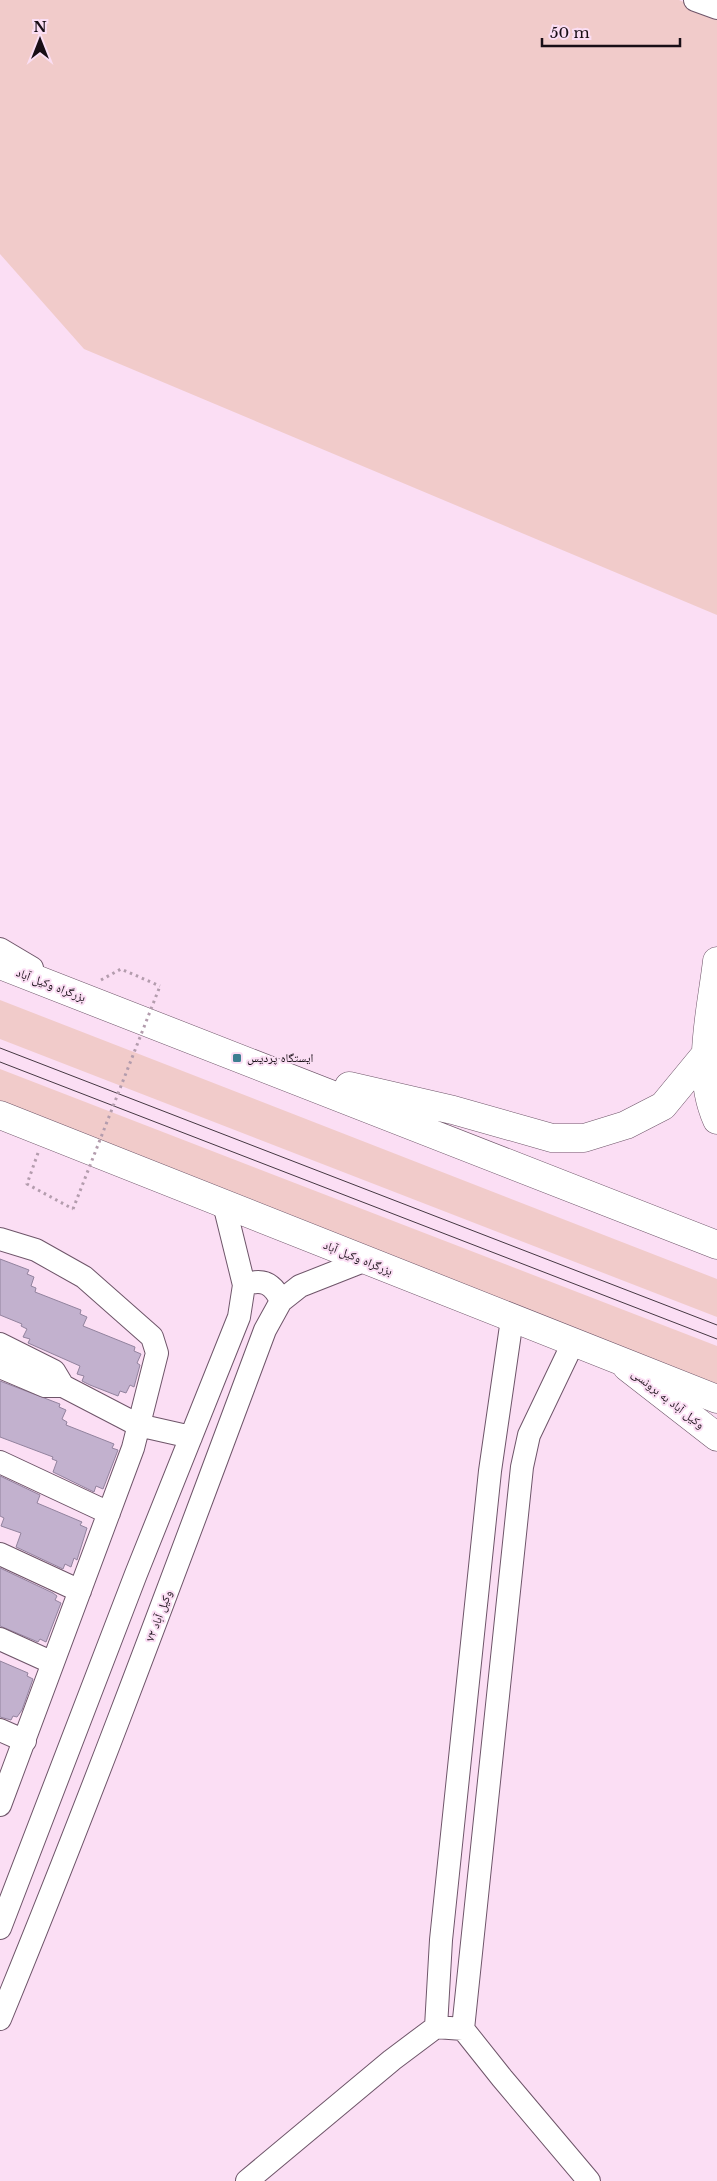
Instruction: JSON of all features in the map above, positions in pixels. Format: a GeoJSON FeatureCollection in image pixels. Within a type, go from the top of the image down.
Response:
{"type":"FeatureCollection","features":[{"type":"Feature","properties":{"kind":"main road"},"geometry":{"type":"LineString","coordinates":[[717,961],[705,1055],[709,1103],[717,1120]]}},
{"type":"Feature","properties":{"kind":"main road","name":"بزرگراه وکیل آباد"},"geometry":{"type":"LineString","coordinates":[[0,965],[717,1245]]}},
{"type":"Feature","properties":{"kind":"main road"},"geometry":{"type":"LineString","coordinates":[[262,1067],[453,1110],[552,1138],[584,1138],[626,1125],[663,1106],[705,1055]]}},
{"type":"Feature","properties":{"kind":"main road","name":"بزرگراه وکیل آباد"},"geometry":{"type":"LineString","coordinates":[[0,1116],[717,1399]]}},
{"type":"Feature","properties":{"kind":"main road","name":"وکیل آباد به برونسی"},"geometry":{"type":"LineString","coordinates":[[620,1361],[717,1437]]}},
{"type":"Feature","properties":{"kind":"street"},"geometry":{"type":"LineString","coordinates":[[695,0],[717,8]]}},
{"type":"Feature","properties":{"kind":"street"},"geometry":{"type":"LineString","coordinates":[[0,949],[75,994]]}},
{"type":"Feature","properties":{"kind":"street"},"geometry":{"type":"LineString","coordinates":[[2,1917],[239,1317],[244,1285],[224,1204]]}},
{"type":"Feature","properties":{"kind":"street"},"geometry":{"type":"LineString","coordinates":[[0,1238],[36,1250],[84,1277],[152,1337],[157,1353],[132,1448],[0,1805]]}},
{"type":"Feature","properties":{"kind":"street","name":"۷۲ وکیل آباد"},"geometry":{"type":"LineString","coordinates":[[0,2019],[46,1909],[170,1588],[265,1330],[281,1300],[300,1286],[366,1260]]}},
{"type":"Feature","properties":{"kind":"street"},"geometry":{"type":"LineString","coordinates":[[244,1285],[255,1281],[267,1282],[276,1290],[281,1300]]}},
{"type":"Feature","properties":{"kind":"street"},"geometry":{"type":"LineString","coordinates":[[436,2027],[441,1940],[488,1490],[512,1319]]}},
{"type":"Feature","properties":{"kind":"street"},"geometry":{"type":"LineString","coordinates":[[573,1343],[529,1435],[522,1466],[463,2028],[502,2078],[589,2181]]}},
{"type":"Feature","properties":{"kind":"street"},"geometry":{"type":"LineString","coordinates":[[0,1344],[54,1371],[62,1386]]}},
{"type":"Feature","properties":{"kind":"street"},"geometry":{"type":"LineString","coordinates":[[0,1367],[45,1386],[62,1386],[138,1425],[191,1437]]}},
{"type":"Feature","properties":{"kind":"street"},"geometry":{"type":"LineString","coordinates":[[0,1462],[109,1513]]}},
{"type":"Feature","properties":{"kind":"street"},"geometry":{"type":"LineString","coordinates":[[0,1554],[80,1591]]}},
{"type":"Feature","properties":{"kind":"street"},"geometry":{"type":"LineString","coordinates":[[136,1574],[170,1588]]}},
{"type":"Feature","properties":{"kind":"street"},"geometry":{"type":"LineString","coordinates":[[0,1639],[53,1663]]}},
{"type":"Feature","properties":{"kind":"street"},"geometry":{"type":"LineString","coordinates":[[0,1730],[25,1741]]}},
{"type":"Feature","properties":{"kind":"street"},"geometry":{"type":"LineString","coordinates":[[247,2181],[392,2060],[436,2027],[463,2028]]}},
{"type":"Feature","properties":{"kind":"path"},"geometry":{"type":"LineString","coordinates":[[46,1134],[27,1184],[73,1209],[160,986],[121,969]]}},
{"type":"Feature","properties":{"kind":"shaded area"},"geometry":{"type":"Polygon","coordinates":[[[0,0],[679,0],[717,16],[717,615],[84,349],[0,254],[0,0]]]}},
{"type":"Feature","properties":{"kind":"shaded area"},"geometry":{"type":"Polygon","coordinates":[[[0,1000],[717,1279],[717,1317],[0,1039],[0,1000]]]}},
{"type":"Feature","properties":{"kind":"shaded area"},"geometry":{"type":"Polygon","coordinates":[[[0,1069],[717,1346],[717,1387],[0,1110],[0,1069]]]}},
{"type":"Feature","properties":{"kind":"building"},"geometry":{"type":"Polygon","coordinates":[[[0,1259],[29,1270],[27,1274],[34,1277],[31,1286],[36,1288],[35,1292],[81,1310],[80,1314],[87,1317],[83,1326],[135,1347],[134,1351],[141,1354],[137,1363],[140,1365],[134,1387],[130,1385],[126,1393],[120,1391],[118,1396],[90,1385],[82,1381],[84,1376],[77,1374],[80,1366],[28,1343],[30,1339],[23,1337],[27,1329],[21,1326],[22,1324],[0,1315],[0,1259]]]}},
{"type":"Feature","properties":{"kind":"building"},"geometry":{"type":"Polygon","coordinates":[[[0,1381],[60,1404],[59,1407],[66,1410],[62,1419],[67,1422],[66,1425],[114,1444],[112,1448],[118,1450],[103,1489],[96,1486],[94,1492],[53,1472],[57,1461],[52,1459],[53,1457],[0,1437],[0,1381]]]}},
{"type":"Feature","properties":{"kind":"building"},"geometry":{"type":"Polygon","coordinates":[[[0,1476],[40,1495],[37,1503],[82,1522],[80,1525],[87,1528],[77,1560],[74,1558],[71,1567],[65,1564],[63,1569],[16,1547],[21,1533],[1,1526],[4,1518],[0,1516],[0,1476]]]}},
{"type":"Feature","properties":{"kind":"building"},"geometry":{"type":"Polygon","coordinates":[[[0,1568],[57,1596],[55,1600],[61,1603],[46,1642],[40,1639],[38,1642],[0,1626],[0,1568]]]}},
{"type":"Feature","properties":{"kind":"building"},"geometry":{"type":"Polygon","coordinates":[[[0,1661],[28,1673],[27,1676],[33,1679],[22,1710],[17,1717],[13,1716],[11,1720],[0,1717],[0,1661]]]}},
{"type":"Feature","properties":{"kind":"tram line"},"geometry":{"type":"LineString","coordinates":[[0,1048],[717,1325]]}},
{"type":"Feature","properties":{"kind":"tram line"},"geometry":{"type":"LineString","coordinates":[[0,1062],[717,1339]]}},
{"type":"Feature","properties":{"kind":"place","name":"ایستگاه پردیس"},"geometry":{"type":"Point","coordinates":[237,1058]}}]}
